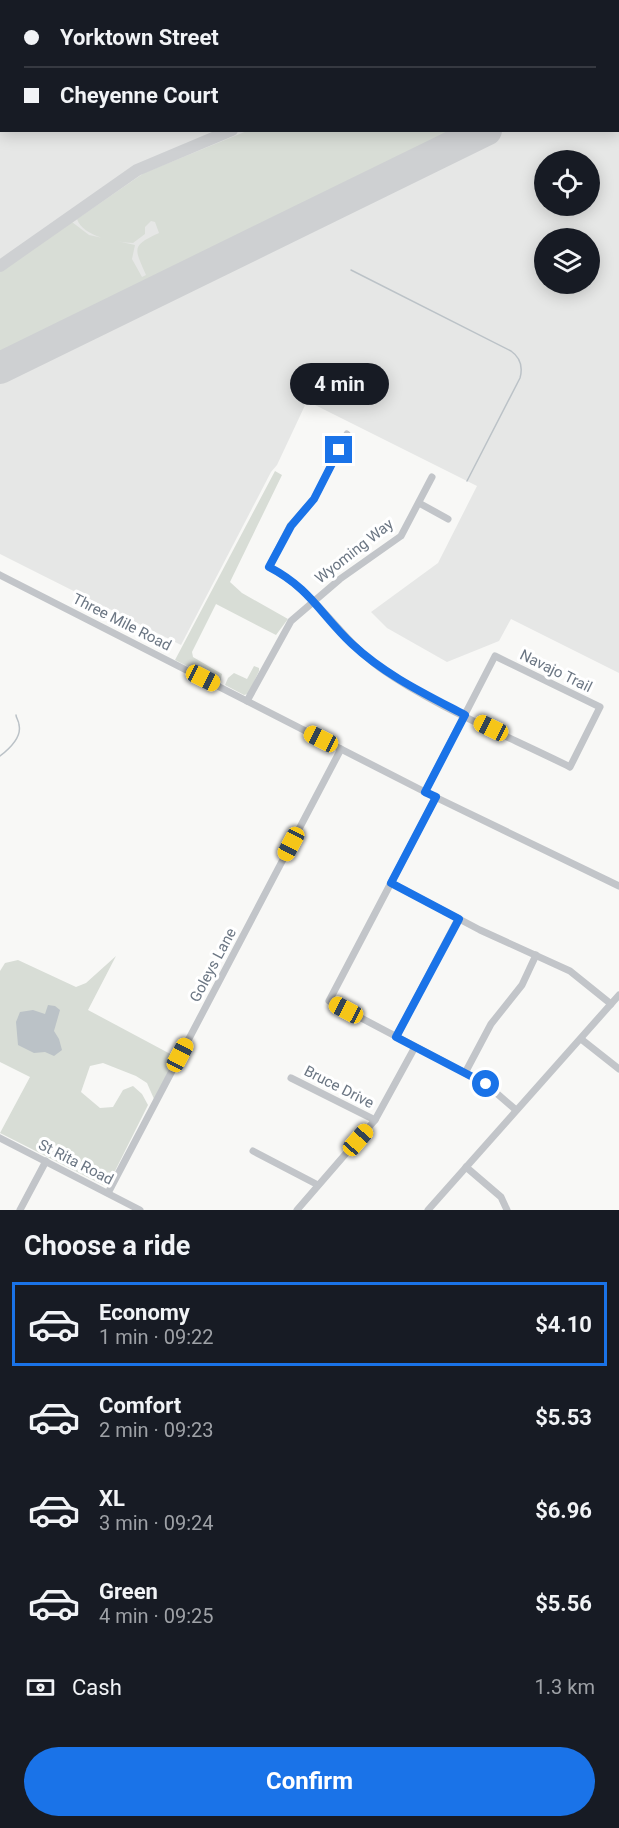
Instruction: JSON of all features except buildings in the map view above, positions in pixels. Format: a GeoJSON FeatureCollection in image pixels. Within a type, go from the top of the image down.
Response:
{"type":"FeatureCollection","features":[{"type":"Feature","properties":{"kind":"street"},"geometry":{"type":"LineString","coordinates":[[347,434],[314,499],[291,526],[269,567],[298,584],[340,632],[380,668],[465,715],[425,792]]}},
{"type":"Feature","properties":{"kind":"street","name":"Wyoming Way"},"geometry":{"type":"LineString","coordinates":[[247,701],[284,629],[314,600],[400,536],[432,477]]}},
{"type":"Feature","properties":{"kind":"street"},"geometry":{"type":"LineString","coordinates":[[418,504],[448,519]]}},
{"type":"Feature","properties":{"kind":"street","name":"Three Mile Road"},"geometry":{"type":"LineString","coordinates":[[0,575],[425,792],[619,886]]}},
{"type":"Feature","properties":{"kind":"street","name":"Navajo Trail"},"geometry":{"type":"LineString","coordinates":[[495,656],[600,707],[570,767],[465,715],[495,656]]}},
{"type":"Feature","properties":{"kind":"street","name":"Goleys Lane"},"geometry":{"type":"LineString","coordinates":[[108,1193],[341,749]]}},
{"type":"Feature","properties":{"kind":"street"},"geometry":{"type":"LineString","coordinates":[[436,797],[329,1001],[495,1090],[516,1110]]}},
{"type":"Feature","properties":{"kind":"street"},"geometry":{"type":"LineString","coordinates":[[391,883],[459,919],[575,974],[611,1004]]}},
{"type":"Feature","properties":{"kind":"street"},"geometry":{"type":"LineString","coordinates":[[396,1037],[459,919]]}},
{"type":"Feature","properties":{"kind":"street"},"geometry":{"type":"LineString","coordinates":[[465,1073],[491,1024],[522,985],[536,955]]}},
{"type":"Feature","properties":{"kind":"street"},"geometry":{"type":"LineString","coordinates":[[428,1210],[619,995]]}},
{"type":"Feature","properties":{"kind":"street"},"geometry":{"type":"LineString","coordinates":[[581,1039],[619,1069]]}},
{"type":"Feature","properties":{"kind":"street"},"geometry":{"type":"LineString","coordinates":[[297,1210],[375,1120],[415,1047]]}},
{"type":"Feature","properties":{"kind":"street","name":"Bruce Drive"},"geometry":{"type":"LineString","coordinates":[[291,1078],[375,1120]]}},
{"type":"Feature","properties":{"kind":"street","name":"St Rita Road"},"geometry":{"type":"LineString","coordinates":[[0,1138],[140,1210]]}},
{"type":"Feature","properties":{"kind":"street"},"geometry":{"type":"LineString","coordinates":[[253,1151],[318,1185]]}},
{"type":"Feature","properties":{"kind":"street"},"geometry":{"type":"LineString","coordinates":[[20,1210],[46,1161]]}},
{"type":"Feature","properties":{"kind":"street"},"geometry":{"type":"LineString","coordinates":[[466,1167],[506,1207]]}},
{"type":"Feature","properties":{"kind":"shaded area"},"geometry":{"type":"Polygon","coordinates":[[[0,132],[619,132],[619,673],[511,619],[499,641],[447,662],[387,628],[371,612],[438,563],[477,486],[307,401],[277,465],[271,472],[181,645],[0,554],[0,132]]]}},
{"type":"Feature","properties":{"kind":"shaded area"},"geometry":{"type":"Polygon","coordinates":[[[245,132],[461,132],[0,357],[0,272],[72,222],[89,235],[104,238],[86,230],[77,219],[144,173],[245,132]],[[151,221],[145,227],[145,234],[133,243],[119,241],[135,245],[132,259],[142,277],[146,275],[139,259],[138,249],[143,241],[159,233],[155,222],[151,221]]]}},
{"type":"Feature","properties":{"kind":"shaded area"},"geometry":{"type":"Polygon","coordinates":[[[275,471],[282,475],[230,582],[242,593],[288,619],[276,635],[216,604],[192,652],[193,657],[222,674],[220,683],[175,660],[275,471]]]}},
{"type":"Feature","properties":{"kind":"shaded area"},"geometry":{"type":"Polygon","coordinates":[[[254,666],[259,668],[259,671],[248,694],[244,695],[225,685],[234,673],[247,679],[254,666]]]}},
{"type":"Feature","properties":{"kind":"shaded area"},"geometry":{"type":"Polygon","coordinates":[[[116,956],[88,1010],[176,1057],[154,1099],[147,1083],[136,1076],[103,1063],[90,1066],[81,1092],[100,1108],[113,1107],[123,1090],[133,1086],[142,1094],[148,1105],[110,1181],[105,1186],[0,1133],[30,1077],[0,1062],[0,971],[5,963],[18,960],[76,987],[86,983],[116,956]]]}},
{"type":"Feature","properties":{"kind":"shaded area"},"geometry":{"type":"Polygon","coordinates":[[[48,1005],[60,1010],[54,1031],[62,1050],[54,1056],[45,1052],[34,1053],[18,1045],[16,1022],[20,1012],[33,1010],[45,1014],[48,1005]]]}},
{"type":"Feature","properties":{"kind":"waterway"},"geometry":{"type":"LineString","coordinates":[[351,270],[511,351],[519,360],[520,378],[467,481]]}},
{"type":"Feature","properties":{"kind":"waterway"},"geometry":{"type":"LineString","coordinates":[[0,756],[19,734],[16,715]]}},
{"type":"Feature","properties":{"kind":"taxiway"},"geometry":{"type":"LineString","coordinates":[[0,266],[137,170],[227,132]]}},
{"type":"Feature","properties":{"kind":"runway"},"geometry":{"type":"LineString","coordinates":[[0,368],[482,132]]}},
{"type":"Feature","properties":{"kind":"route"},"geometry":{"type":"LineString","coordinates":[[339,450],[314,499],[296,518],[269,567],[305,590],[340,632],[380,668],[410,687],[465,715],[425,792],[436,797],[391,883],[459,919],[396,1037],[486,1084]]}}]}
